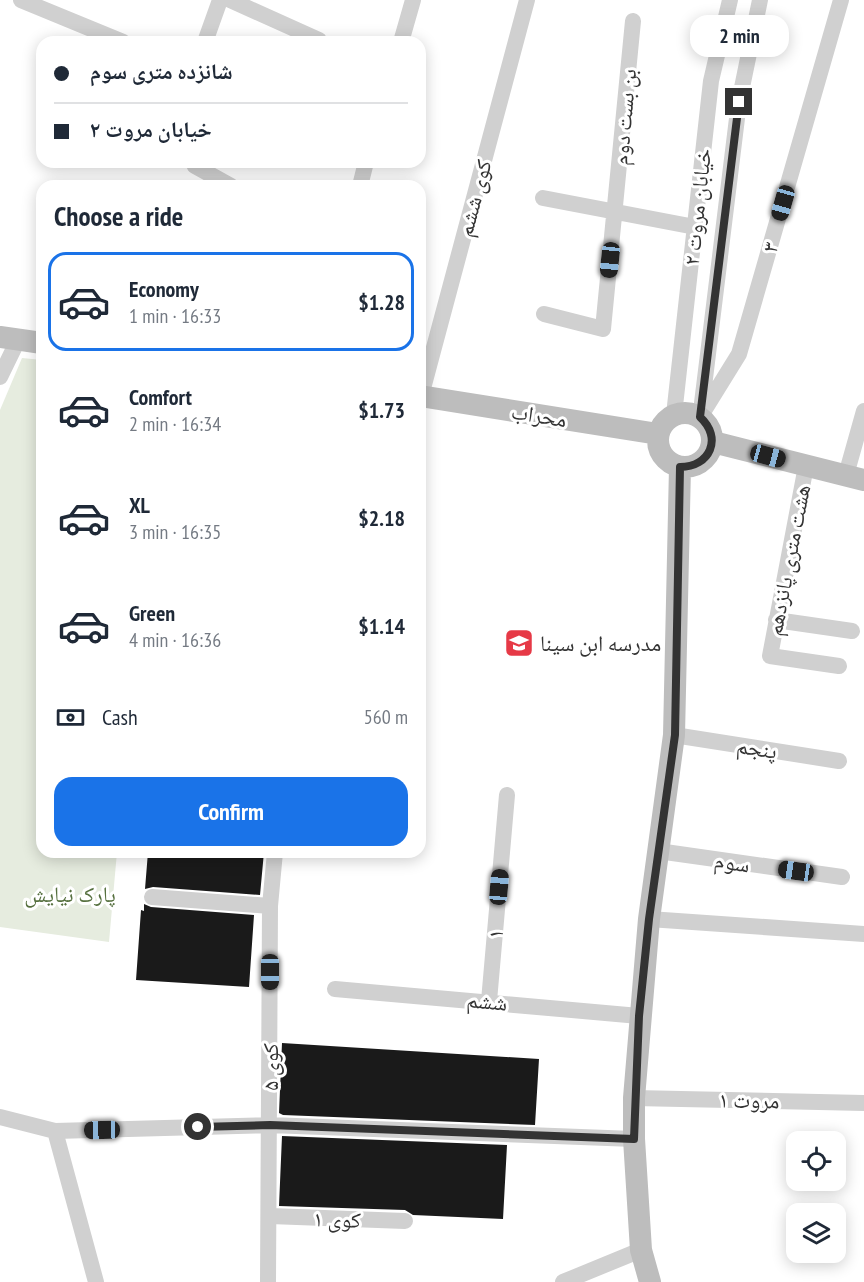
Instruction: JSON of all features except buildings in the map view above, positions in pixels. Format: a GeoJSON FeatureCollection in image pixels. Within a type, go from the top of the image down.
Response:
{"type":"FeatureCollection","features":[{"type":"Feature","properties":{"kind":"street"},"geometry":{"type":"LineString","coordinates":[[21,0],[51,5],[111,36]]}},
{"type":"Feature","properties":{"kind":"street"},"geometry":{"type":"LineString","coordinates":[[207,36],[220,0]]}},
{"type":"Feature","properties":{"kind":"street"},"geometry":{"type":"LineString","coordinates":[[230,0],[310,36]]}},
{"type":"Feature","properties":{"kind":"street"},"geometry":{"type":"LineString","coordinates":[[403,36],[413,0]]}},
{"type":"Feature","properties":{"kind":"street","name":"کوی ششم"},"geometry":{"type":"LineString","coordinates":[[426,374],[527,0]]}},
{"type":"Feature","properties":{"kind":"street","name":"خیابان مروت ۲"},"geometry":{"type":"LineString","coordinates":[[674,415],[711,81],[730,0]]}},
{"type":"Feature","properties":{"kind":"street","name":"خیابان مروت ۲"},"geometry":{"type":"LineString","coordinates":[[700,417],[739,102],[760,0]]}},
{"type":"Feature","properties":{"kind":"street","name":"۳"},"geometry":{"type":"LineString","coordinates":[[700,417],[739,354],[841,0]]}},
{"type":"Feature","properties":{"kind":"street","name":"بن بست دوم"},"geometry":{"type":"LineString","coordinates":[[544,314],[603,329],[633,21]]}},
{"type":"Feature","properties":{"kind":"street"},"geometry":{"type":"LineString","coordinates":[[199,168],[220,180]]}},
{"type":"Feature","properties":{"kind":"street"},"geometry":{"type":"LineString","coordinates":[[543,198],[615,214],[695,227]]}},
{"type":"Feature","properties":{"kind":"street"},"geometry":{"type":"LineString","coordinates":[[0,377],[9,339],[36,342]]}},
{"type":"Feature","properties":{"kind":"street","name":"محراب"},"geometry":{"type":"LineString","coordinates":[[426,397],[658,434]]}},
{"type":"Feature","properties":{"kind":"street"},"geometry":{"type":"LineString","coordinates":[[713,442],[855,478],[864,411]]}},
{"type":"Feature","properties":{"kind":"street"},"geometry":{"type":"LineString","coordinates":[[692,414],[700,417],[707,424],[713,442],[706,459],[698,464],[680,467],[664,459],[660,452],[658,434],[667,419],[674,415],[692,414]]}},
{"type":"Feature","properties":{"kind":"street","name":"هشت متری پانزدهم"},"geometry":{"type":"LineString","coordinates":[[806,466],[770,656],[839,666]]}},
{"type":"Feature","properties":{"kind":"street"},"geometry":{"type":"LineString","coordinates":[[650,1282],[641,1250],[634,1139],[634,1098],[639,1016],[649,919],[675,735],[680,467]]}},
{"type":"Feature","properties":{"kind":"street"},"geometry":{"type":"LineString","coordinates":[[776,620],[852,631]]}},
{"type":"Feature","properties":{"kind":"street","name":"پنجم"},"geometry":{"type":"LineString","coordinates":[[675,735],[839,761]]}},
{"type":"Feature","properties":{"kind":"street","name":"۱"},"geometry":{"type":"LineString","coordinates":[[489,1001],[507,795]]}},
{"type":"Feature","properties":{"kind":"street","name":"سوم"},"geometry":{"type":"LineString","coordinates":[[658,852],[842,877]]}},
{"type":"Feature","properties":{"kind":"street","name":"کوی ۵"},"geometry":{"type":"LineString","coordinates":[[268,1282],[270,906],[274,858]]}},
{"type":"Feature","properties":{"kind":"street"},"geometry":{"type":"LineString","coordinates":[[152,897],[270,906]]}},
{"type":"Feature","properties":{"kind":"street"},"geometry":{"type":"LineString","coordinates":[[649,919],[864,934]]}},
{"type":"Feature","properties":{"kind":"street","name":"ششم"},"geometry":{"type":"LineString","coordinates":[[335,988],[639,1016]]}},
{"type":"Feature","properties":{"kind":"street","name":"مروت ۱"},"geometry":{"type":"LineString","coordinates":[[634,1098],[864,1102]]}},
{"type":"Feature","properties":{"kind":"street"},"geometry":{"type":"LineString","coordinates":[[0,1117],[55,1131],[270,1125],[634,1139]]}},
{"type":"Feature","properties":{"kind":"street"},"geometry":{"type":"LineString","coordinates":[[55,1131],[96,1282]]}},
{"type":"Feature","properties":{"kind":"street","name":"کوی ۱"},"geometry":{"type":"LineString","coordinates":[[270,1216],[405,1221]]}},
{"type":"Feature","properties":{"kind":"street"},"geometry":{"type":"LineString","coordinates":[[563,1282],[641,1250]]}},
{"type":"Feature","properties":{"kind":"green space","name":"پارک نیایش"},"geometry":{"type":"Polygon","coordinates":[[[22,358],[36,359],[36,858],[116,858],[109,942],[0,927],[0,410],[22,358]]]}},
{"type":"Feature","properties":{"kind":"place","name":"مدرسه ابن سینا"},"geometry":{"type":"Point","coordinates":[519,643]}},
{"type":"Feature","properties":{"kind":"route"},"geometry":{"type":"LineString","coordinates":[[198,1127],[270,1125],[634,1139],[639,1016],[649,919],[675,735],[680,467],[689,467],[706,459],[713,442],[707,424],[700,417],[739,102]]}}]}
